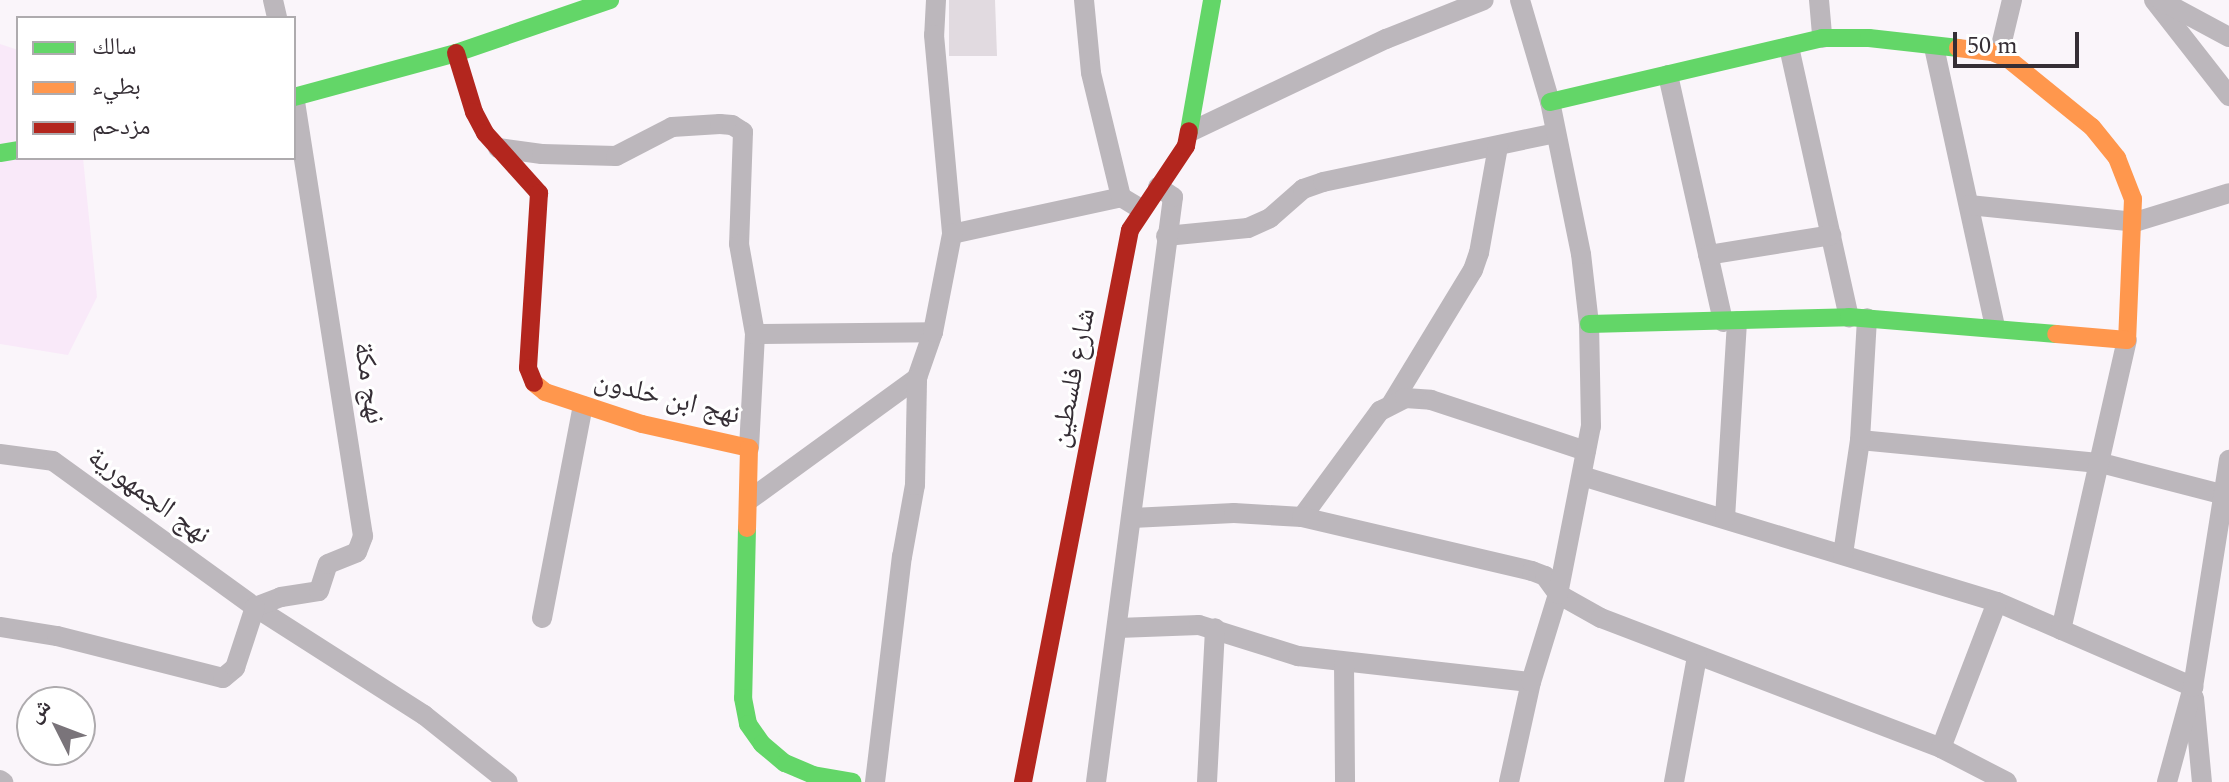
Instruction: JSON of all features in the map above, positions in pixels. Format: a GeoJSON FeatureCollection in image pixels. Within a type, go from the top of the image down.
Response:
{"type":"FeatureCollection","features":[{"type":"Feature","properties":{"kind":"street"},"geometry":{"type":"LineString","coordinates":[[875,782],[902,557],[915,485],[917,378],[933,332],[952,234],[934,35],[936,0]]}},
{"type":"Feature","properties":{"kind":"street"},"geometry":{"type":"LineString","coordinates":[[1084,0],[1091,73],[1121,197]]}},
{"type":"Feature","properties":{"kind":"street","name":"شارع فلسطين"},"geometry":{"type":"LineString","coordinates":[[1023,782],[1130,230],[1141,209],[1186,146],[1192,131],[1212,0]]}},
{"type":"Feature","properties":{"kind":"street"},"geometry":{"type":"LineString","coordinates":[[1192,131],[1386,39],[1484,0]]}},
{"type":"Feature","properties":{"kind":"street"},"geometry":{"type":"LineString","coordinates":[[1509,782],[1531,682],[1558,594],[1591,426],[1589,324],[1581,254],[1550,102],[1520,0]]}},
{"type":"Feature","properties":{"kind":"street"},"geometry":{"type":"LineString","coordinates":[[1819,0],[1822,38]]}},
{"type":"Feature","properties":{"kind":"street"},"geometry":{"type":"LineString","coordinates":[[1999,54],[2012,0]]}},
{"type":"Feature","properties":{"kind":"street"},"geometry":{"type":"LineString","coordinates":[[2157,0],[2229,37]]}},
{"type":"Feature","properties":{"kind":"street"},"geometry":{"type":"LineString","coordinates":[[2157,0],[2229,96]]}},
{"type":"Feature","properties":{"kind":"street"},"geometry":{"type":"LineString","coordinates":[[296,96],[456,53],[600,2]]}},
{"type":"Feature","properties":{"kind":"street"},"geometry":{"type":"LineString","coordinates":[[1550,102],[1822,38],[1869,38],[1999,54],[2092,127],[2126,175],[2135,222],[2127,340],[2061,630]]}},
{"type":"Feature","properties":{"kind":"street"},"geometry":{"type":"LineString","coordinates":[[1789,47],[1831,235],[1858,318],[1860,440],[1843,554]]}},
{"type":"Feature","properties":{"kind":"street"},"geometry":{"type":"LineString","coordinates":[[1934,47],[1995,326]]}},
{"type":"Feature","properties":{"kind":"street","name":"نهج ابن خلدون"},"geometry":{"type":"LineString","coordinates":[[456,53],[474,112],[498,148],[535,184],[541,204],[528,368],[532,381],[545,392],[583,406],[642,424],[749,448],[743,698],[748,724],[762,744],[785,763],[813,775],[852,782]]}},
{"type":"Feature","properties":{"kind":"street"},"geometry":{"type":"LineString","coordinates":[[1668,75],[1708,255],[1730,321],[1725,518]]}},
{"type":"Feature","properties":{"kind":"street","name":"نهج مكة"},"geometry":{"type":"LineString","coordinates":[[255,607],[281,597],[319,591],[328,564],[357,552],[363,536],[296,110]]}},
{"type":"Feature","properties":{"kind":"street"},"geometry":{"type":"LineString","coordinates":[[498,148],[542,154],[616,156],[672,127],[720,124],[738,127],[743,132],[739,244],[755,334],[749,448]]}},
{"type":"Feature","properties":{"kind":"street"},"geometry":{"type":"LineString","coordinates":[[1166,236],[1248,228],[1270,218],[1303,189],[1556,133]]}},
{"type":"Feature","properties":{"kind":"street"},"geometry":{"type":"LineString","coordinates":[[1392,403],[1473,270],[1479,253],[1498,146]]}},
{"type":"Feature","properties":{"kind":"street"},"geometry":{"type":"LineString","coordinates":[[1096,782],[1173,197],[1158,187]]}},
{"type":"Feature","properties":{"kind":"street"},"geometry":{"type":"LineString","coordinates":[[1969,205],[2135,222],[2229,193]]}},
{"type":"Feature","properties":{"kind":"street"},"geometry":{"type":"LineString","coordinates":[[952,234],[1121,197],[1141,209]]}},
{"type":"Feature","properties":{"kind":"street"},"geometry":{"type":"LineString","coordinates":[[1708,255],[1831,235]]}},
{"type":"Feature","properties":{"kind":"street"},"geometry":{"type":"LineString","coordinates":[[1589,324],[1858,318],[1995,326],[2127,340]]}},
{"type":"Feature","properties":{"kind":"street"},"geometry":{"type":"LineString","coordinates":[[755,334],[933,332]]}},
{"type":"Feature","properties":{"kind":"street"},"geometry":{"type":"LineString","coordinates":[[749,500],[917,378]]}},
{"type":"Feature","properties":{"kind":"street"},"geometry":{"type":"LineString","coordinates":[[1302,517],[1380,411],[1405,398],[1431,400],[1586,451]]}},
{"type":"Feature","properties":{"kind":"street"},"geometry":{"type":"LineString","coordinates":[[542,618],[583,406]]}},
{"type":"Feature","properties":{"kind":"street"},"geometry":{"type":"LineString","coordinates":[[1860,440],[2101,463],[2221,494]]}},
{"type":"Feature","properties":{"kind":"street","name":"نهج الجمهورية"},"geometry":{"type":"LineString","coordinates":[[0,454],[53,461],[255,607],[424,715],[508,782]]}},
{"type":"Feature","properties":{"kind":"street"},"geometry":{"type":"LineString","coordinates":[[2167,782],[2193,687],[2222,534],[2221,494],[2229,460]]}},
{"type":"Feature","properties":{"kind":"street"},"geometry":{"type":"LineString","coordinates":[[1582,476],[1997,602],[2193,687]]}},
{"type":"Feature","properties":{"kind":"street"},"geometry":{"type":"LineString","coordinates":[[1132,518],[1234,513],[1302,517],[1532,571],[1545,576],[1558,594],[1601,618],[1941,748],[2007,782]]}},
{"type":"Feature","properties":{"kind":"street"},"geometry":{"type":"LineString","coordinates":[[1941,748],[1997,602]]}},
{"type":"Feature","properties":{"kind":"street"},"geometry":{"type":"LineString","coordinates":[[0,627],[104,647],[223,678],[235,668],[255,607]]}},
{"type":"Feature","properties":{"kind":"street"},"geometry":{"type":"LineString","coordinates":[[1118,628],[1199,625],[1298,656],[1531,682]]}},
{"type":"Feature","properties":{"kind":"street"},"geometry":{"type":"LineString","coordinates":[[1207,782],[1215,628]]}},
{"type":"Feature","properties":{"kind":"street"},"geometry":{"type":"LineString","coordinates":[[1674,782],[1697,657]]}},
{"type":"Feature","properties":{"kind":"street"},"geometry":{"type":"LineString","coordinates":[[1344,663],[1345,782]]}},
{"type":"Feature","properties":{"kind":"street"},"geometry":{"type":"LineString","coordinates":[[2193,687],[2202,782]]}},
{"type":"Feature","properties":{"kind":"shaded area"},"geometry":{"type":"Polygon","coordinates":[[[0,44],[16,49],[16,160],[83,160],[97,297],[68,355],[0,344],[0,44]]]}},
{"type":"Feature","properties":{"kind":"building"},"geometry":{"type":"Polygon","coordinates":[[[949,0],[995,0],[997,56],[949,56],[949,0]]]}},
{"type":"Feature","properties":{"kind":"traffic: fast"},"geometry":{"type":"LineString","coordinates":[[296,96],[456,53],[610,0]]}},
{"type":"Feature","properties":{"kind":"traffic: fast"},"geometry":{"type":"LineString","coordinates":[[1189,131],[1212,0]]}},
{"type":"Feature","properties":{"kind":"traffic: fast"},"geometry":{"type":"LineString","coordinates":[[1550,102],[1822,38],[1869,38],[1958,48]]}},
{"type":"Feature","properties":{"kind":"traffic: fast"},"geometry":{"type":"LineString","coordinates":[[0,153],[16,150]]}},
{"type":"Feature","properties":{"kind":"traffic: fast"},"geometry":{"type":"LineString","coordinates":[[1589,324],[1849,317],[2056,334]]}},
{"type":"Feature","properties":{"kind":"traffic: fast"},"geometry":{"type":"LineString","coordinates":[[747,528],[743,698],[748,724],[762,744],[785,763],[813,775],[852,782]]}},
{"type":"Feature","properties":{"kind":"traffic: slow"},"geometry":{"type":"LineString","coordinates":[[1958,48],[1992,52],[2007,58],[2092,127],[2117,158],[2133,199],[2127,340],[2056,334]]}},
{"type":"Feature","properties":{"kind":"traffic: slow"},"geometry":{"type":"LineString","coordinates":[[534,383],[545,392],[642,424],[749,448],[747,528]]}},
{"type":"Feature","properties":{"kind":"traffic: jam"},"geometry":{"type":"LineString","coordinates":[[456,53],[474,112],[485,133],[539,193],[528,368],[534,383]]}},
{"type":"Feature","properties":{"kind":"traffic: jam"},"geometry":{"type":"LineString","coordinates":[[1023,782],[1130,230],[1186,146],[1189,131]]}}]}
